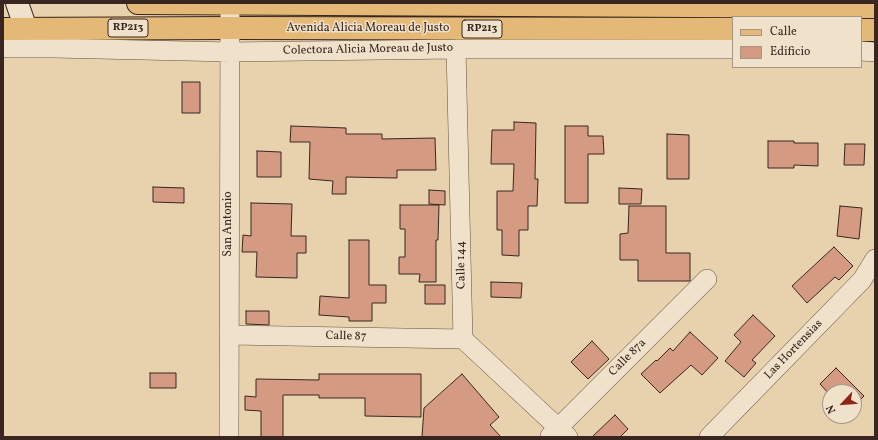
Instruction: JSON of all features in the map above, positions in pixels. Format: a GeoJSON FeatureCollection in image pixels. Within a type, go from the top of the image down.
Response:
{"type":"FeatureCollection","features":[{"type":"Feature","properties":{"kind":"main road"},"geometry":{"type":"LineString","coordinates":[[16,3],[26,30]]}},
{"type":"Feature","properties":{"kind":"main road","name":"Avenida Alicia Moreau de Justo"},"geometry":{"type":"LineString","coordinates":[[138,3],[230,14],[732,29]]}},
{"type":"Feature","properties":{"kind":"main road","name":"Avenida Alicia Moreau de Justo"},"geometry":{"type":"LineString","coordinates":[[3,30],[26,30],[230,14],[875,7]]}},
{"type":"Feature","properties":{"kind":"main road"},"geometry":{"type":"LineString","coordinates":[[862,30],[875,30]]}},
{"type":"Feature","properties":{"kind":"street","name":"San Antonio"},"geometry":{"type":"LineString","coordinates":[[229,437],[230,14]]}},
{"type":"Feature","properties":{"kind":"street","name":"Colectora Alicia Moreau de Justo"},"geometry":{"type":"LineString","coordinates":[[3,48],[230,52],[456,49],[732,49]]}},
{"type":"Feature","properties":{"kind":"street","name":"Calle 144"},"geometry":{"type":"LineString","coordinates":[[456,49],[463,339]]}},
{"type":"Feature","properties":{"kind":"street"},"geometry":{"type":"LineString","coordinates":[[862,51],[875,52]]}},
{"type":"Feature","properties":{"kind":"street","name":"Las Hortensias"},"geometry":{"type":"LineString","coordinates":[[709,437],[862,280],[875,258]]}},
{"type":"Feature","properties":{"kind":"street","name":"Calle 87a"},"geometry":{"type":"LineString","coordinates":[[558,434],[707,279]]}},
{"type":"Feature","properties":{"kind":"street","name":"Calle 87"},"geometry":{"type":"LineString","coordinates":[[229,335],[463,339]]}},
{"type":"Feature","properties":{"kind":"street"},"geometry":{"type":"LineString","coordinates":[[463,339],[558,434]]}},
{"type":"Feature","properties":{"kind":"building"},"geometry":{"type":"Polygon","coordinates":[[[182,82],[200,82],[200,113],[182,113],[182,82]]]}},
{"type":"Feature","properties":{"kind":"building"},"geometry":{"type":"Polygon","coordinates":[[[514,122],[536,123],[535,179],[538,179],[537,206],[528,206],[528,230],[519,230],[519,256],[502,255],[502,230],[497,230],[497,191],[513,191],[514,164],[491,164],[492,130],[514,130],[514,122]]]}},
{"type":"Feature","properties":{"kind":"building"},"geometry":{"type":"Polygon","coordinates":[[[291,126],[346,128],[346,134],[382,134],[382,139],[435,138],[436,170],[397,170],[397,178],[346,177],[346,194],[332,194],[333,181],[309,179],[310,142],[290,142],[291,126]]]}},
{"type":"Feature","properties":{"kind":"building"},"geometry":{"type":"Polygon","coordinates":[[[565,126],[588,126],[588,136],[603,136],[604,154],[588,154],[588,203],[565,203],[565,126]]]}},
{"type":"Feature","properties":{"kind":"building"},"geometry":{"type":"Polygon","coordinates":[[[667,134],[689,135],[689,179],[667,179],[667,134]]]}},
{"type":"Feature","properties":{"kind":"building"},"geometry":{"type":"Polygon","coordinates":[[[768,141],[818,143],[818,166],[794,165],[794,168],[768,168],[768,141]]]}},
{"type":"Feature","properties":{"kind":"building"},"geometry":{"type":"Polygon","coordinates":[[[845,144],[865,144],[864,165],[844,165],[845,144]]]}},
{"type":"Feature","properties":{"kind":"building"},"geometry":{"type":"Polygon","coordinates":[[[257,151],[281,152],[281,177],[257,177],[257,151]]]}},
{"type":"Feature","properties":{"kind":"building"},"geometry":{"type":"Polygon","coordinates":[[[153,187],[184,188],[184,203],[153,202],[153,187]]]}},
{"type":"Feature","properties":{"kind":"building"},"geometry":{"type":"Polygon","coordinates":[[[619,188],[642,189],[641,204],[619,204],[619,188]]]}},
{"type":"Feature","properties":{"kind":"building"},"geometry":{"type":"Polygon","coordinates":[[[429,190],[445,191],[445,205],[429,204],[429,190]]]}},
{"type":"Feature","properties":{"kind":"building"},"geometry":{"type":"Polygon","coordinates":[[[251,203],[292,204],[291,236],[306,236],[306,253],[297,253],[297,278],[256,277],[257,252],[242,252],[243,235],[251,236],[251,203]]]}},
{"type":"Feature","properties":{"kind":"building"},"geometry":{"type":"Polygon","coordinates":[[[400,205],[439,205],[438,240],[436,240],[436,282],[419,282],[420,274],[399,274],[399,257],[405,257],[405,229],[400,229],[400,205]]]}},
{"type":"Feature","properties":{"kind":"building"},"geometry":{"type":"Polygon","coordinates":[[[629,206],[666,206],[666,253],[690,253],[690,281],[638,281],[638,260],[620,260],[620,234],[628,233],[629,206]]]}},
{"type":"Feature","properties":{"kind":"building"},"geometry":{"type":"Polygon","coordinates":[[[840,206],[862,208],[859,239],[837,236],[840,206]]]}},
{"type":"Feature","properties":{"kind":"building"},"geometry":{"type":"Polygon","coordinates":[[[349,240],[369,240],[369,285],[386,285],[386,303],[372,303],[372,321],[349,321],[349,317],[319,315],[320,296],[349,298],[349,240]]]}},
{"type":"Feature","properties":{"kind":"building"},"geometry":{"type":"Polygon","coordinates":[[[834,247],[853,266],[839,280],[835,277],[807,303],[792,286],[834,247]]]}},
{"type":"Feature","properties":{"kind":"building"},"geometry":{"type":"Polygon","coordinates":[[[491,282],[522,283],[521,298],[491,297],[491,282]]]}},
{"type":"Feature","properties":{"kind":"building"},"geometry":{"type":"Polygon","coordinates":[[[425,285],[445,285],[445,304],[425,304],[425,285]]]}},
{"type":"Feature","properties":{"kind":"building"},"geometry":{"type":"Polygon","coordinates":[[[246,311],[269,311],[269,325],[246,324],[246,311]]]}},
{"type":"Feature","properties":{"kind":"building"},"geometry":{"type":"Polygon","coordinates":[[[753,315],[775,336],[752,360],[756,363],[744,377],[725,361],[741,342],[734,335],[753,315]]]}},
{"type":"Feature","properties":{"kind":"building"},"geometry":{"type":"Polygon","coordinates":[[[690,332],[718,358],[702,375],[691,365],[660,393],[641,374],[670,348],[673,351],[690,332]]]}},
{"type":"Feature","properties":{"kind":"building"},"geometry":{"type":"Polygon","coordinates":[[[592,341],[609,359],[588,379],[571,362],[592,341]]]}},
{"type":"Feature","properties":{"kind":"building"},"geometry":{"type":"Polygon","coordinates":[[[836,368],[852,384],[822,384],[822,386],[820,384],[836,368]]]}},
{"type":"Feature","properties":{"kind":"building"},"geometry":{"type":"Polygon","coordinates":[[[150,373],[176,373],[176,388],[150,388],[150,373]]]}},
{"type":"Feature","properties":{"kind":"building"},"geometry":{"type":"Polygon","coordinates":[[[319,374],[421,374],[421,417],[365,416],[365,398],[319,398],[319,395],[283,395],[283,437],[261,437],[261,411],[245,410],[245,396],[256,397],[256,379],[319,380],[319,374]]]}},
{"type":"Feature","properties":{"kind":"building"},"geometry":{"type":"Polygon","coordinates":[[[462,374],[499,417],[490,425],[501,437],[422,437],[424,408],[462,374]]]}},
{"type":"Feature","properties":{"kind":"building"},"geometry":{"type":"Polygon","coordinates":[[[615,415],[628,429],[620,437],[592,437],[615,415]]]}}]}
